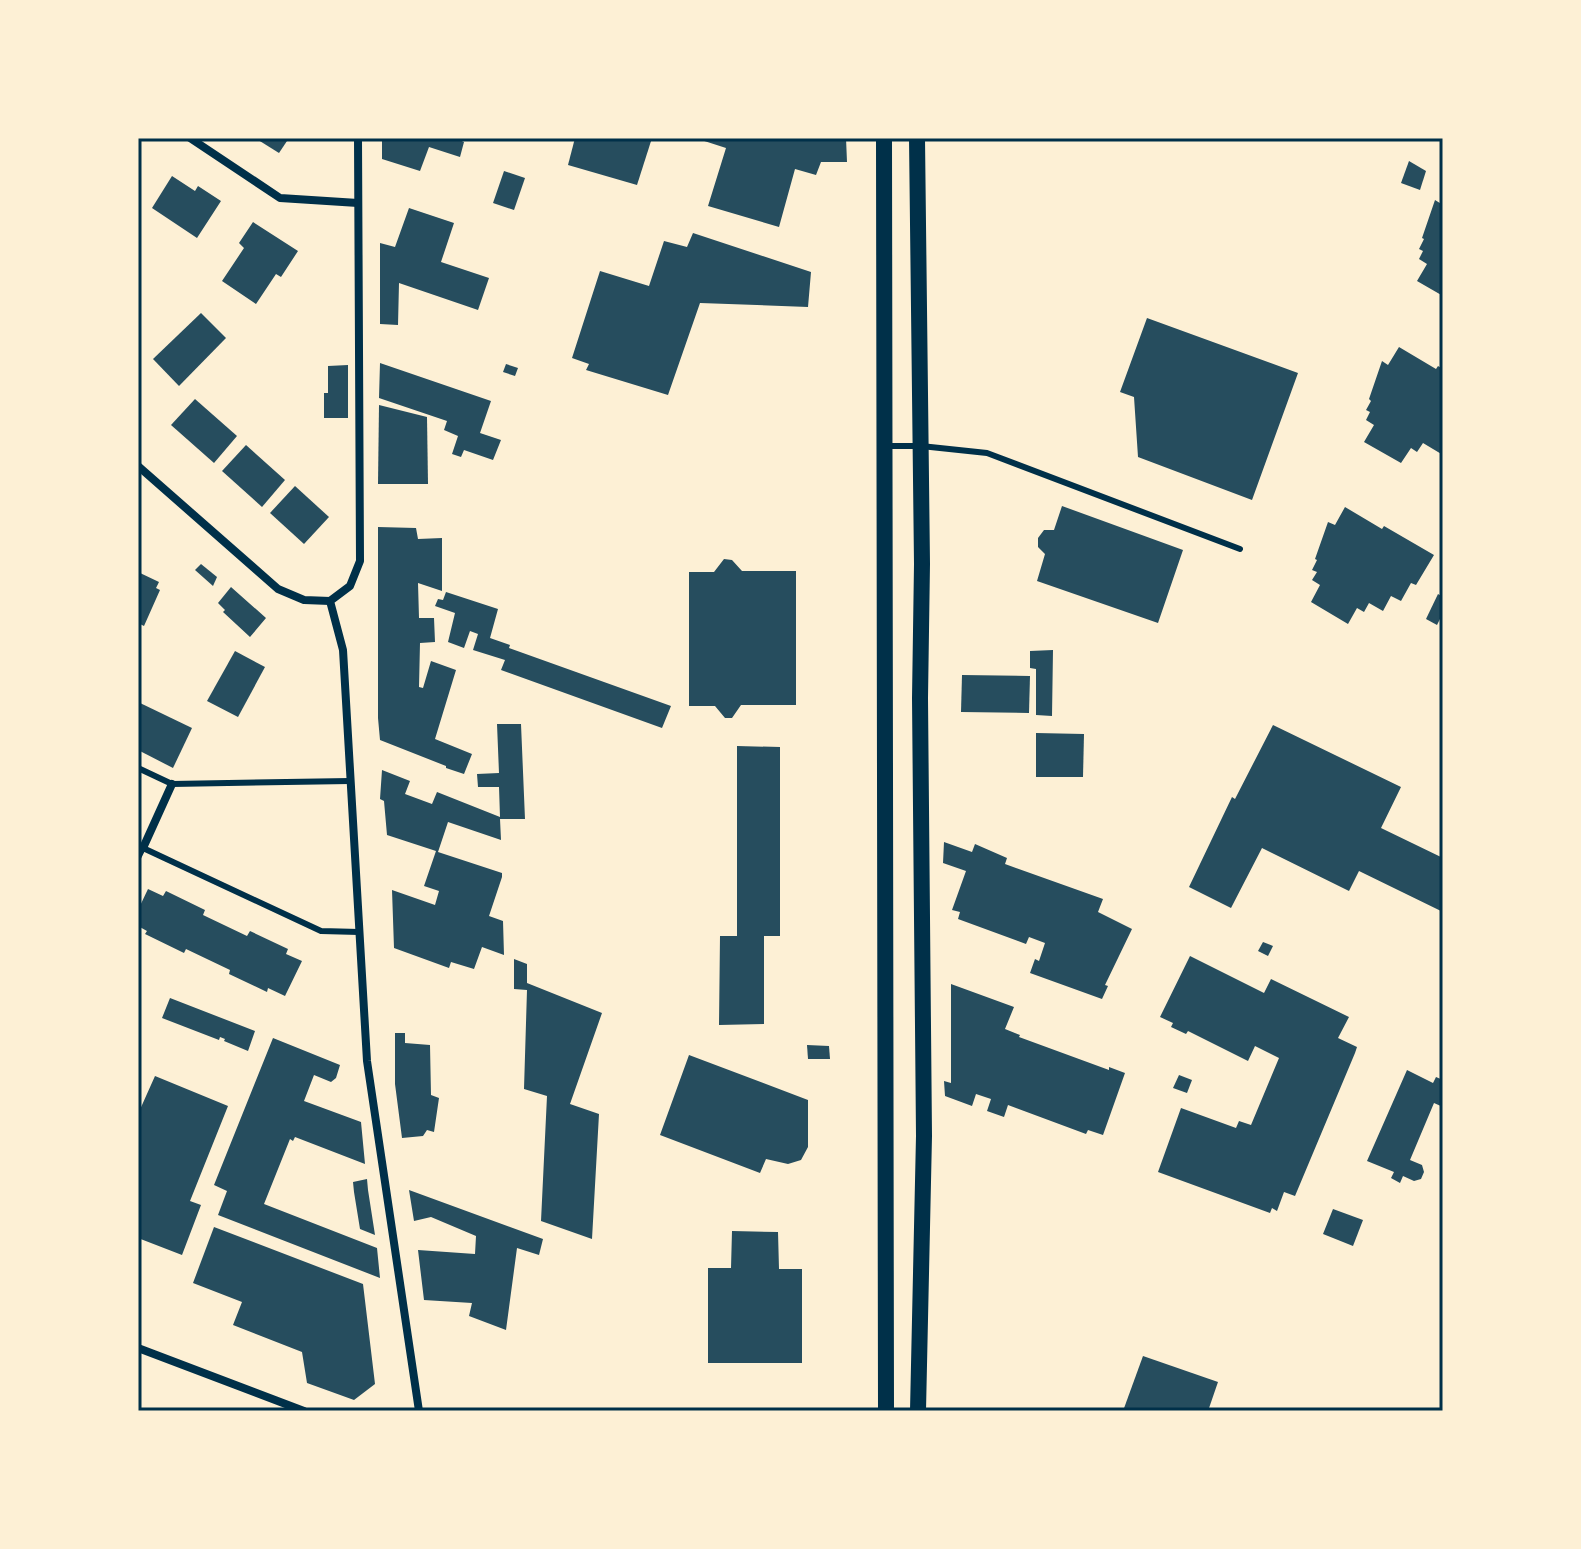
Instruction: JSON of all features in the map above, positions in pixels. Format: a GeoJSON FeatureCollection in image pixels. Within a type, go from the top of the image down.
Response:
{"type":"FeatureCollection","features":[{"type":"Feature","properties":{"kind":"main road"},"geometry":{"type":"LineString","coordinates":[[884,138],[886,1411]]}},
{"type":"Feature","properties":{"kind":"main road"},"geometry":{"type":"LineString","coordinates":[[917,138],[924,1136],[918,1411]]}},
{"type":"Feature","properties":{"kind":"street"},"geometry":{"type":"LineString","coordinates":[[190,138],[280,198],[358,203]]}},
{"type":"Feature","properties":{"kind":"street"},"geometry":{"type":"LineString","coordinates":[[138,466],[278,589],[304,600],[330,601],[350,586],[360,561],[358,138]]}},
{"type":"Feature","properties":{"kind":"street"},"geometry":{"type":"LineString","coordinates":[[330,601],[343,650],[367,1061],[419,1411]]}},
{"type":"Feature","properties":{"kind":"street"},"geometry":{"type":"LineString","coordinates":[[143,848],[172,784]]}},
{"type":"Feature","properties":{"kind":"street"},"geometry":{"type":"LineString","coordinates":[[138,1348],[304,1411]]}},
{"type":"Feature","properties":{"kind":"lane"},"geometry":{"type":"LineString","coordinates":[[884,446],[921,446],[987,453],[1240,549]]}},
{"type":"Feature","properties":{"kind":"lane"},"geometry":{"type":"LineString","coordinates":[[138,768],[172,784],[350,781]]}},
{"type":"Feature","properties":{"kind":"lane"},"geometry":{"type":"LineString","coordinates":[[138,858],[143,848],[321,931],[359,932]]}},
{"type":"Feature","properties":{"kind":"building"},"geometry":{"type":"Polygon","coordinates":[[[255,138],[289,138],[279,153],[255,138]]]}},
{"type":"Feature","properties":{"kind":"building"},"geometry":{"type":"Polygon","coordinates":[[[382,138],[455,138],[464,142],[460,157],[429,147],[420,171],[382,159],[382,138]]]}},
{"type":"Feature","properties":{"kind":"building"},"geometry":{"type":"Polygon","coordinates":[[[575,138],[652,138],[637,185],[568,165],[575,138]]]}},
{"type":"Feature","properties":{"kind":"building"},"geometry":{"type":"Polygon","coordinates":[[[695,138],[846,138],[847,162],[821,162],[816,175],[795,169],[779,227],[708,206],[726,148],[695,138]]]}},
{"type":"Feature","properties":{"kind":"building"},"geometry":{"type":"Polygon","coordinates":[[[1409,161],[1426,171],[1420,190],[1401,183],[1409,161]]]}},
{"type":"Feature","properties":{"kind":"building"},"geometry":{"type":"Polygon","coordinates":[[[504,171],[525,178],[514,210],[493,203],[504,171]]]}},
{"type":"Feature","properties":{"kind":"building"},"geometry":{"type":"Polygon","coordinates":[[[172,176],[195,191],[198,186],[221,201],[197,238],[152,208],[172,176]]]}},
{"type":"Feature","properties":{"kind":"building"},"geometry":{"type":"Polygon","coordinates":[[[1435,200],[1443,205],[1443,296],[1417,281],[1427,264],[1419,259],[1423,251],[1419,249],[1435,200]]]}},
{"type":"Feature","properties":{"kind":"building"},"geometry":{"type":"Polygon","coordinates":[[[409,208],[454,223],[441,262],[489,278],[478,310],[399,283],[398,325],[380,324],[380,243],[395,247],[409,208]]]}},
{"type":"Feature","properties":{"kind":"building"},"geometry":{"type":"Polygon","coordinates":[[[253,222],[298,251],[281,277],[276,274],[256,304],[222,281],[244,248],[239,243],[253,222]]]}},
{"type":"Feature","properties":{"kind":"building"},"geometry":{"type":"Polygon","coordinates":[[[693,233],[811,272],[808,307],[700,303],[668,395],[586,370],[589,364],[572,358],[600,271],[649,286],[664,241],[687,247],[693,233]]]}},
{"type":"Feature","properties":{"kind":"building"},"geometry":{"type":"Polygon","coordinates":[[[201,313],[226,338],[179,386],[153,359],[201,313]]]}},
{"type":"Feature","properties":{"kind":"building"},"geometry":{"type":"Polygon","coordinates":[[[1147,318],[1298,373],[1252,500],[1138,457],[1134,397],[1120,392],[1147,318]]]}},
{"type":"Feature","properties":{"kind":"building"},"geometry":{"type":"Polygon","coordinates":[[[1399,347],[1436,369],[1438,366],[1443,369],[1443,455],[1423,443],[1417,452],[1411,448],[1401,463],[1364,442],[1374,425],[1366,420],[1370,412],[1366,410],[1382,361],[1388,365],[1399,347]]]}},
{"type":"Feature","properties":{"kind":"building"},"geometry":{"type":"Polygon","coordinates":[[[380,363],[491,401],[480,433],[501,440],[493,460],[464,450],[461,457],[452,454],[458,436],[444,430],[447,421],[379,398],[380,363]]]}},
{"type":"Feature","properties":{"kind":"building"},"geometry":{"type":"Polygon","coordinates":[[[506,364],[518,368],[515,376],[503,372],[506,364]]]}},
{"type":"Feature","properties":{"kind":"building"},"geometry":{"type":"Polygon","coordinates":[[[348,365],[348,418],[324,418],[328,366],[348,365]]]}},
{"type":"Feature","properties":{"kind":"building"},"geometry":{"type":"Polygon","coordinates":[[[195,399],[237,436],[214,463],[171,425],[195,399]]]}},
{"type":"Feature","properties":{"kind":"building"},"geometry":{"type":"Polygon","coordinates":[[[379,405],[427,417],[428,484],[378,484],[379,405]]]}},
{"type":"Feature","properties":{"kind":"building"},"geometry":{"type":"Polygon","coordinates":[[[246,445],[285,480],[262,507],[222,471],[246,445]]]}},
{"type":"Feature","properties":{"kind":"building"},"geometry":{"type":"Polygon","coordinates":[[[295,486],[329,517],[304,544],[270,513],[295,486]]]}},
{"type":"Feature","properties":{"kind":"building"},"geometry":{"type":"Polygon","coordinates":[[[1062,506],[1183,550],[1158,623],[1037,581],[1045,554],[1038,547],[1038,538],[1044,530],[1054,530],[1062,506]]]}},
{"type":"Feature","properties":{"kind":"building"},"geometry":{"type":"Polygon","coordinates":[[[1345,507],[1434,555],[1416,585],[1411,583],[1401,601],[1391,596],[1383,611],[1369,603],[1364,612],[1357,608],[1348,624],[1311,602],[1320,585],[1312,580],[1317,572],[1312,570],[1328,522],[1335,525],[1345,507]]]}},
{"type":"Feature","properties":{"kind":"building"},"geometry":{"type":"Polygon","coordinates":[[[378,527],[416,528],[418,539],[442,538],[442,591],[418,583],[419,618],[434,618],[435,642],[420,643],[419,687],[423,688],[431,661],[456,670],[435,739],[472,754],[464,774],[380,740],[378,527]]]}},
{"type":"Feature","properties":{"kind":"building"},"geometry":{"type":"Polygon","coordinates":[[[724,559],[732,560],[742,571],[796,571],[796,705],[741,705],[732,718],[725,718],[715,706],[689,706],[689,572],[714,572],[724,559]]]}},
{"type":"Feature","properties":{"kind":"building"},"geometry":{"type":"Polygon","coordinates":[[[201,564],[217,577],[213,586],[195,570],[201,564]]]}},
{"type":"Feature","properties":{"kind":"building"},"geometry":{"type":"Polygon","coordinates":[[[138,572],[159,582],[156,588],[160,590],[144,626],[138,623],[138,572]]]}},
{"type":"Feature","properties":{"kind":"building"},"geometry":{"type":"Polygon","coordinates":[[[231,587],[266,618],[250,637],[223,612],[225,610],[218,603],[231,587]]]}},
{"type":"Feature","properties":{"kind":"building"},"geometry":{"type":"Polygon","coordinates":[[[446,592],[498,609],[490,638],[510,645],[509,648],[671,706],[662,728],[501,670],[505,660],[473,650],[478,634],[470,631],[464,648],[448,642],[455,613],[435,606],[438,599],[443,600],[446,592]]]}},
{"type":"Feature","properties":{"kind":"building"},"geometry":{"type":"Polygon","coordinates":[[[1438,594],[1443,597],[1443,613],[1437,625],[1426,619],[1438,594]]]}},
{"type":"Feature","properties":{"kind":"building"},"geometry":{"type":"Polygon","coordinates":[[[1053,650],[1052,716],[1036,715],[1036,669],[1030,668],[1030,651],[1053,650]]]}},
{"type":"Feature","properties":{"kind":"building"},"geometry":{"type":"Polygon","coordinates":[[[235,651],[265,667],[238,717],[207,701],[235,651]]]}},
{"type":"Feature","properties":{"kind":"building"},"geometry":{"type":"Polygon","coordinates":[[[962,675],[1030,676],[1029,713],[961,712],[962,675]]]}},
{"type":"Feature","properties":{"kind":"building"},"geometry":{"type":"Polygon","coordinates":[[[138,702],[192,728],[173,768],[138,750],[138,702]]]}},
{"type":"Feature","properties":{"kind":"building"},"geometry":{"type":"Polygon","coordinates":[[[497,724],[521,724],[525,819],[500,819],[501,840],[448,822],[438,852],[502,873],[489,916],[503,921],[504,955],[482,947],[474,969],[451,962],[449,968],[394,948],[392,890],[435,905],[439,891],[424,886],[436,851],[387,835],[384,801],[380,799],[382,770],[410,781],[405,794],[432,804],[437,792],[500,817],[499,787],[478,787],[477,774],[499,773],[497,724]]]}},
{"type":"Feature","properties":{"kind":"building"},"geometry":{"type":"Polygon","coordinates":[[[1273,725],[1401,787],[1381,828],[1443,858],[1443,912],[1359,871],[1349,891],[1262,848],[1231,908],[1189,887],[1232,797],[1235,799],[1273,725]]]}},
{"type":"Feature","properties":{"kind":"building"},"geometry":{"type":"Polygon","coordinates":[[[1036,733],[1084,734],[1083,777],[1036,777],[1036,733]]]}},
{"type":"Feature","properties":{"kind":"building"},"geometry":{"type":"Polygon","coordinates":[[[737,746],[780,747],[780,936],[764,936],[764,1024],[719,1025],[720,936],[737,936],[737,746]]]}},
{"type":"Feature","properties":{"kind":"building"},"geometry":{"type":"Polygon","coordinates":[[[944,842],[972,852],[975,844],[1007,858],[1005,864],[1103,899],[1098,912],[1132,929],[1105,985],[1108,986],[1102,999],[1030,973],[1035,959],[1039,961],[1045,943],[1029,937],[1026,944],[958,919],[960,912],[952,910],[966,871],[943,863],[944,842]]]}},
{"type":"Feature","properties":{"kind":"building"},"geometry":{"type":"Polygon","coordinates":[[[148,889],[163,896],[166,891],[205,910],[203,915],[247,936],[250,931],[288,949],[286,954],[302,961],[285,996],[268,988],[267,992],[186,949],[184,953],[145,934],[147,931],[138,926],[138,910],[148,889]]]}},
{"type":"Feature","properties":{"kind":"building"},"geometry":{"type":"Polygon","coordinates":[[[1263,942],[1273,946],[1268,956],[1258,951],[1263,942]]]}},
{"type":"Feature","properties":{"kind":"building"},"geometry":{"type":"Polygon","coordinates":[[[1190,956],[1264,993],[1271,979],[1349,1017],[1338,1038],[1357,1047],[1355,1053],[1295,1196],[1284,1192],[1277,1211],[1272,1208],[1270,1213],[1158,1172],[1181,1108],[1236,1128],[1239,1121],[1251,1125],[1279,1058],[1255,1046],[1248,1061],[1188,1031],[1186,1034],[1171,1027],[1173,1023],[1160,1017],[1190,956]]]}},
{"type":"Feature","properties":{"kind":"building"},"geometry":{"type":"Polygon","coordinates":[[[514,959],[527,964],[527,983],[602,1013],[570,1104],[599,1114],[592,1239],[541,1221],[547,1096],[524,1089],[527,990],[514,989],[514,959]]]}},
{"type":"Feature","properties":{"kind":"building"},"geometry":{"type":"Polygon","coordinates":[[[951,984],[1014,1007],[1005,1029],[1019,1037],[1125,1073],[1103,1135],[1088,1130],[1086,1134],[1008,1105],[1004,1117],[987,1111],[991,1099],[976,1094],[972,1106],[945,1096],[944,1081],[951,1083],[951,984]]]}},
{"type":"Feature","properties":{"kind":"building"},"geometry":{"type":"Polygon","coordinates":[[[170,998],[255,1031],[248,1051],[220,1037],[219,1040],[162,1018],[170,998]]]}},
{"type":"Feature","properties":{"kind":"building"},"geometry":{"type":"Polygon","coordinates":[[[395,1033],[405,1033],[405,1043],[430,1045],[431,1095],[439,1098],[434,1132],[427,1130],[423,1136],[402,1138],[395,1084],[395,1033]]]}},
{"type":"Feature","properties":{"kind":"building"},"geometry":{"type":"Polygon","coordinates":[[[273,1038],[340,1065],[336,1078],[331,1082],[314,1075],[304,1101],[361,1122],[365,1164],[295,1137],[293,1141],[290,1139],[264,1204],[377,1248],[380,1278],[218,1215],[227,1191],[214,1185],[273,1038]]]}},
{"type":"Feature","properties":{"kind":"building"},"geometry":{"type":"Polygon","coordinates":[[[807,1045],[829,1046],[830,1059],[808,1059],[807,1045]]]}},
{"type":"Feature","properties":{"kind":"building"},"geometry":{"type":"Polygon","coordinates":[[[689,1055],[808,1100],[808,1147],[801,1160],[788,1164],[766,1159],[760,1173],[660,1135],[689,1055]]]}},
{"type":"Feature","properties":{"kind":"building"},"geometry":{"type":"Polygon","coordinates":[[[1407,1070],[1433,1083],[1436,1077],[1443,1080],[1443,1107],[1434,1103],[1410,1160],[1422,1165],[1424,1172],[1421,1179],[1414,1181],[1403,1176],[1400,1183],[1391,1178],[1394,1172],[1367,1161],[1407,1070]]]}},
{"type":"Feature","properties":{"kind":"building"},"geometry":{"type":"Polygon","coordinates":[[[1179,1075],[1192,1080],[1187,1093],[1173,1088],[1179,1075]]]}},
{"type":"Feature","properties":{"kind":"building"},"geometry":{"type":"Polygon","coordinates":[[[155,1076],[228,1106],[190,1201],[201,1205],[182,1255],[138,1238],[138,1114],[155,1076]]]}},
{"type":"Feature","properties":{"kind":"building"},"geometry":{"type":"Polygon","coordinates":[[[367,1179],[375,1235],[360,1229],[354,1192],[353,1182],[367,1179]]]}},
{"type":"Feature","properties":{"kind":"building"},"geometry":{"type":"Polygon","coordinates":[[[409,1190],[543,1239],[539,1255],[517,1248],[506,1330],[469,1316],[472,1303],[424,1300],[418,1250],[475,1254],[476,1236],[431,1217],[414,1221],[409,1190]]]}},
{"type":"Feature","properties":{"kind":"building"},"geometry":{"type":"Polygon","coordinates":[[[1333,1209],[1363,1220],[1353,1246],[1323,1234],[1333,1209]]]}},
{"type":"Feature","properties":{"kind":"building"},"geometry":{"type":"Polygon","coordinates":[[[214,1227],[363,1284],[375,1384],[354,1400],[307,1383],[302,1352],[233,1325],[242,1302],[193,1283],[214,1227]]]}},
{"type":"Feature","properties":{"kind":"building"},"geometry":{"type":"Polygon","coordinates":[[[732,1231],[778,1232],[779,1269],[802,1269],[802,1363],[708,1363],[708,1268],[731,1268],[732,1231]]]}},
{"type":"Feature","properties":{"kind":"building"},"geometry":{"type":"Polygon","coordinates":[[[1143,1356],[1218,1382],[1208,1411],[1123,1411],[1143,1356]]]}}]}
